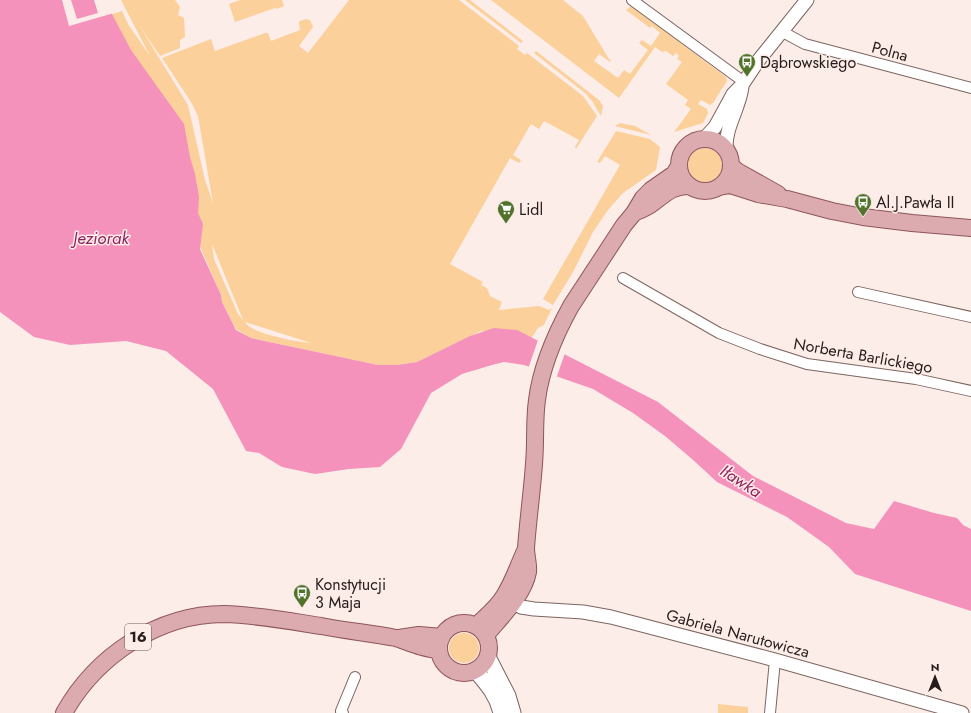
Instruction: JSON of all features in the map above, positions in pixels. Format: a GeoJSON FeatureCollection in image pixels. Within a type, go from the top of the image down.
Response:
{"type":"FeatureCollection","features":[{"type":"Feature","properties":{"kind":"main road"},"geometry":{"type":"LineString","coordinates":[[719,187],[725,181],[731,166],[731,160],[726,150],[717,142],[704,139],[692,142],[686,147],[680,159],[679,166],[680,174],[684,180],[696,189],[704,191],[730,185],[758,194],[787,199],[832,211],[863,217],[971,228]]}},
{"type":"Feature","properties":{"kind":"main road"},"geometry":{"type":"LineString","coordinates":[[481,630],[522,587],[528,572],[526,550],[534,461],[535,413],[540,382],[557,333],[582,287],[643,198],[651,190],[674,174],[679,166]]}},
{"type":"Feature","properties":{"kind":"main road"},"geometry":{"type":"LineString","coordinates":[[731,166],[737,172],[787,199]]}},
{"type":"Feature","properties":{"kind":"main road"},"geometry":{"type":"LineString","coordinates":[[634,213],[651,205],[673,189],[681,186],[690,186]]}},
{"type":"Feature","properties":{"kind":"main road","name":"16"},"geometry":{"type":"LineString","coordinates":[[64,713],[97,668],[111,656],[140,637],[156,629],[192,617],[224,614],[240,615],[397,638],[418,646],[441,644]]}},
{"type":"Feature","properties":{"kind":"main road"},"geometry":{"type":"LineString","coordinates":[[467,623],[481,630],[489,642],[488,657],[483,665],[466,673],[457,672],[448,667],[442,660],[441,644],[448,629],[457,624],[467,623]]}},
{"type":"Feature","properties":{"kind":"main road"},"geometry":{"type":"LineString","coordinates":[[488,657],[508,696],[512,713]]}},
{"type":"Feature","properties":{"kind":"main road"},"geometry":{"type":"LineString","coordinates":[[475,670],[496,696],[500,713]]}},
{"type":"Feature","properties":{"kind":"street"},"geometry":{"type":"LineString","coordinates":[[632,0],[743,83]]}},
{"type":"Feature","properties":{"kind":"street"},"geometry":{"type":"LineString","coordinates":[[704,139],[715,127],[733,94],[743,83],[781,31],[807,0]]}},
{"type":"Feature","properties":{"kind":"street","name":"Polna"},"geometry":{"type":"LineString","coordinates":[[781,31],[806,44],[971,88]]}},
{"type":"Feature","properties":{"kind":"street"},"geometry":{"type":"LineString","coordinates":[[726,150],[727,132],[740,99],[743,83]]}},
{"type":"Feature","properties":{"kind":"street","name":"Norberta Barlickiego"},"geometry":{"type":"LineString","coordinates":[[623,278],[719,332],[760,349],[807,364],[916,379],[971,391]]}},
{"type":"Feature","properties":{"kind":"street"},"geometry":{"type":"LineString","coordinates":[[858,292],[971,317]]}},
{"type":"Feature","properties":{"kind":"street","name":"Gabriela Narutowicza"},"geometry":{"type":"LineString","coordinates":[[508,600],[521,607],[583,612],[611,617],[775,660],[962,713]]}},
{"type":"Feature","properties":{"kind":"street"},"geometry":{"type":"LineString","coordinates":[[770,713],[775,660]]}},
{"type":"Feature","properties":{"kind":"street"},"geometry":{"type":"LineString","coordinates":[[342,713],[341,711],[355,677]]}},
{"type":"Feature","properties":{"kind":"shaded area"},"geometry":{"type":"Polygon","coordinates":[[[121,0],[175,0],[180,7],[178,15],[184,18],[185,37],[180,40],[180,48],[160,56],[139,25],[188,105],[205,180],[213,203],[198,116],[191,102],[162,58],[211,39],[215,51],[265,33],[268,33],[271,41],[300,30],[300,21],[306,19],[310,20],[313,27],[299,46],[308,53],[349,0],[459,0],[519,46],[517,49],[525,55],[527,53],[583,96],[597,116],[576,149],[575,147],[579,140],[544,121],[539,129],[531,124],[513,155],[521,160],[519,163],[510,158],[450,264],[483,282],[481,285],[487,288],[490,296],[502,302],[499,310],[539,306],[549,310],[552,308],[544,325],[538,328],[531,339],[527,335],[481,331],[417,362],[397,365],[378,365],[251,338],[236,329],[222,302],[221,295],[108,33],[112,14],[122,11],[128,24],[150,56],[121,0]],[[212,244],[214,259],[238,314],[243,320],[212,244]],[[245,322],[249,326],[265,334],[311,343],[245,322]]]}},
{"type":"Feature","properties":{"kind":"shaded area"},"geometry":{"type":"Polygon","coordinates":[[[240,0],[282,0],[284,6],[235,22],[229,4],[240,0]]]}},
{"type":"Feature","properties":{"kind":"shaded area"},"geometry":{"type":"Polygon","coordinates":[[[465,0],[470,0],[523,41],[521,43],[465,0]]]}},
{"type":"Feature","properties":{"kind":"shaded area"},"geometry":{"type":"Polygon","coordinates":[[[491,0],[563,0],[583,16],[611,60],[610,62],[599,54],[594,61],[618,78],[624,70],[630,74],[648,50],[639,43],[642,40],[651,46],[660,33],[652,26],[650,28],[626,10],[631,6],[726,77],[727,81],[713,103],[710,105],[701,100],[698,104],[707,109],[708,113],[703,123],[674,132],[691,109],[685,105],[688,100],[666,84],[682,62],[677,59],[679,56],[676,53],[673,56],[666,51],[662,52],[655,47],[619,98],[491,0]]]}},
{"type":"Feature","properties":{"kind":"shaded area"},"geometry":{"type":"Polygon","coordinates":[[[536,51],[599,100],[603,106],[601,116],[585,93],[534,53],[536,51]]]}},
{"type":"Feature","properties":{"kind":"shaded area"},"geometry":{"type":"Polygon","coordinates":[[[620,123],[635,126],[651,135],[615,126],[620,123]]]}},
{"type":"Feature","properties":{"kind":"shaded area"},"geometry":{"type":"Polygon","coordinates":[[[616,131],[650,139],[660,147],[656,170],[623,193],[608,210],[593,232],[573,272],[553,305],[543,299],[620,165],[605,156],[600,163],[597,162],[616,131]]]}},
{"type":"Feature","properties":{"kind":"shaded area"},"geometry":{"type":"Polygon","coordinates":[[[705,148],[717,153],[722,165],[717,177],[705,182],[693,177],[688,165],[693,153],[705,148]]]}},
{"type":"Feature","properties":{"kind":"shaded area"},"geometry":{"type":"Polygon","coordinates":[[[464,633],[475,637],[479,648],[475,659],[464,663],[453,659],[449,648],[453,637],[464,633]]]}},
{"type":"Feature","properties":{"kind":"shaded area"},"geometry":{"type":"Polygon","coordinates":[[[718,704],[748,707],[748,713],[718,713],[718,704]]]}},
{"type":"Feature","properties":{"kind":"water","name":"Jeziorak"},"geometry":{"type":"Polygon","coordinates":[[[0,0],[109,0],[112,14],[131,50],[184,124],[199,197],[198,213],[203,224],[200,249],[221,295],[222,302],[236,330],[251,338],[378,365],[397,365],[417,362],[470,336],[494,328],[517,330],[658,402],[753,476],[846,523],[874,529],[894,501],[957,518],[963,525],[971,529],[971,611],[855,574],[829,547],[787,517],[717,482],[665,436],[633,413],[593,389],[524,365],[504,362],[462,374],[431,393],[401,449],[380,467],[349,469],[315,474],[282,467],[259,453],[246,451],[213,389],[166,351],[126,341],[70,345],[34,337],[0,312],[0,0]]]}},
{"type":"Feature","properties":{"kind":"pier"},"geometry":{"type":"Polygon","coordinates":[[[62,0],[71,0],[77,19],[98,13],[94,0],[111,0],[114,13],[69,26],[62,0]]]}},
{"type":"Feature","properties":{"kind":"pier"},"geometry":{"type":"Polygon","coordinates":[[[538,340],[565,353],[556,379],[528,369],[538,340]]]}},
{"type":"Feature","properties":{"kind":"place","name":"Dąbrowskiego"},"geometry":{"type":"Point","coordinates":[747,77]}},
{"type":"Feature","properties":{"kind":"place","name":"Al.J.Pawła II"},"geometry":{"type":"Point","coordinates":[863,217]}},
{"type":"Feature","properties":{"kind":"place","name":"Lidl"},"geometry":{"type":"Point","coordinates":[506,224]}},
{"type":"Feature","properties":{"kind":"place","name":"Konstytucji 3 Maja"},"geometry":{"type":"Point","coordinates":[302,608]}},
{"type":"Feature","properties":{"kind":"water label","name":"Iławka"},"geometry":{"type":"Point","coordinates":[741,481]}}]}
